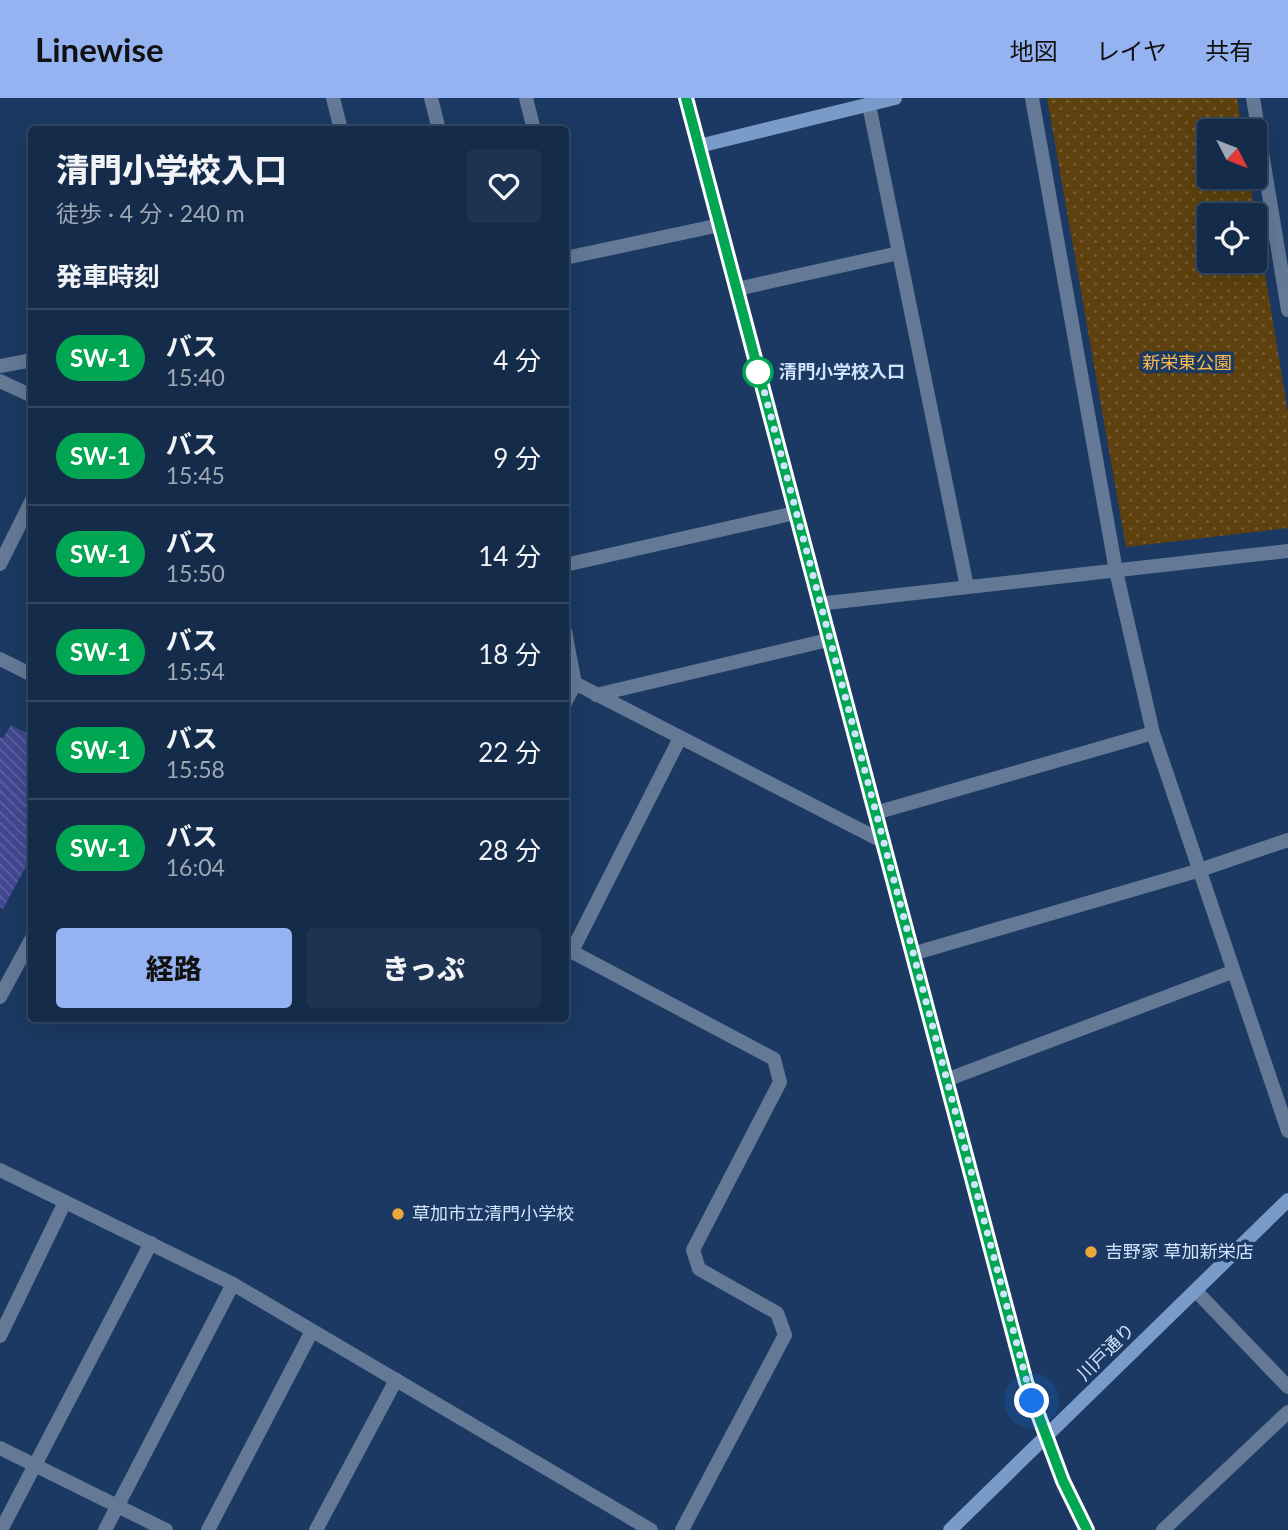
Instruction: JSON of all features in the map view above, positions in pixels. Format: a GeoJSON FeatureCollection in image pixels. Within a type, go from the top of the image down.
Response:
{"type":"FeatureCollection","features":[{"type":"Feature","properties":{"kind":"street"},"geometry":{"type":"LineString","coordinates":[[333,98],[340,126]]}},
{"type":"Feature","properties":{"kind":"street"},"geometry":{"type":"LineString","coordinates":[[432,98],[438,126]]}},
{"type":"Feature","properties":{"kind":"street"},"geometry":{"type":"LineString","coordinates":[[526,98],[533,126]]}},
{"type":"Feature","properties":{"kind":"street"},"geometry":{"type":"LineString","coordinates":[[686,98],[1026,1382],[1046,1439],[1087,1530]]}},
{"type":"Feature","properties":{"kind":"street"},"geometry":{"type":"LineString","coordinates":[[699,146],[895,98]]}},
{"type":"Feature","properties":{"kind":"street"},"geometry":{"type":"LineString","coordinates":[[1032,98],[1116,571],[1153,733],[1197,871],[1288,1131]]}},
{"type":"Feature","properties":{"kind":"street"},"geometry":{"type":"LineString","coordinates":[[1253,98],[1288,310]]}},
{"type":"Feature","properties":{"kind":"street"},"geometry":{"type":"LineString","coordinates":[[869,105],[967,587]]}},
{"type":"Feature","properties":{"kind":"street"},"geometry":{"type":"LineString","coordinates":[[569,256],[720,225]]}},
{"type":"Feature","properties":{"kind":"street"},"geometry":{"type":"LineString","coordinates":[[737,289],[899,253]]}},
{"type":"Feature","properties":{"kind":"street"},"geometry":{"type":"LineString","coordinates":[[0,366],[28,361]]}},
{"type":"Feature","properties":{"kind":"street"},"geometry":{"type":"LineString","coordinates":[[0,381],[28,394]]}},
{"type":"Feature","properties":{"kind":"street"},"geometry":{"type":"LineString","coordinates":[[0,564],[28,508]]}},
{"type":"Feature","properties":{"kind":"street"},"geometry":{"type":"LineString","coordinates":[[569,564],[795,513]]}},
{"type":"Feature","properties":{"kind":"street"},"geometry":{"type":"LineString","coordinates":[[818,604],[1288,551]]}},
{"type":"Feature","properties":{"kind":"street"},"geometry":{"type":"LineString","coordinates":[[596,695],[828,640]]}},
{"type":"Feature","properties":{"kind":"street"},"geometry":{"type":"LineString","coordinates":[[0,659],[28,673]]}},
{"type":"Feature","properties":{"kind":"street"},"geometry":{"type":"LineString","coordinates":[[570,681],[882,841]]}},
{"type":"Feature","properties":{"kind":"street"},"geometry":{"type":"LineString","coordinates":[[875,813],[1153,733]]}},
{"type":"Feature","properties":{"kind":"street"},"geometry":{"type":"LineString","coordinates":[[569,948],[680,738]]}},
{"type":"Feature","properties":{"kind":"street"},"geometry":{"type":"LineString","coordinates":[[912,954],[1197,871],[1288,840]]}},
{"type":"Feature","properties":{"kind":"street"},"geometry":{"type":"LineString","coordinates":[[0,997],[28,945]]}},
{"type":"Feature","properties":{"kind":"street"},"geometry":{"type":"LineString","coordinates":[[569,951],[774,1059],[780,1082],[693,1250],[699,1269],[777,1313],[785,1335],[682,1530]]}},
{"type":"Feature","properties":{"kind":"street"},"geometry":{"type":"LineString","coordinates":[[946,1080],[1232,972]]}},
{"type":"Feature","properties":{"kind":"street"},"geometry":{"type":"LineString","coordinates":[[0,1170],[233,1284],[651,1530]]}},
{"type":"Feature","properties":{"kind":"street","name":"川戸通り"},"geometry":{"type":"LineString","coordinates":[[950,1530],[1288,1200]]}},
{"type":"Feature","properties":{"kind":"street"},"geometry":{"type":"LineString","coordinates":[[0,1336],[65,1202]]}},
{"type":"Feature","properties":{"kind":"street"},"geometry":{"type":"LineString","coordinates":[[1,1530],[151,1243]]}},
{"type":"Feature","properties":{"kind":"street"},"geometry":{"type":"LineString","coordinates":[[105,1530],[233,1284]]}},
{"type":"Feature","properties":{"kind":"street"},"geometry":{"type":"LineString","coordinates":[[1196,1291],[1288,1387]]}},
{"type":"Feature","properties":{"kind":"street"},"geometry":{"type":"LineString","coordinates":[[208,1530],[312,1331]]}},
{"type":"Feature","properties":{"kind":"street"},"geometry":{"type":"LineString","coordinates":[[316,1530],[396,1380]]}},
{"type":"Feature","properties":{"kind":"street"},"geometry":{"type":"LineString","coordinates":[[1163,1530],[1288,1412]]}},
{"type":"Feature","properties":{"kind":"street"},"geometry":{"type":"LineString","coordinates":[[0,1448],[166,1530]]}},
{"type":"Feature","properties":{"kind":"green space","name":"新栄東公園"},"geometry":{"type":"Polygon","coordinates":[[[1047,98],[1237,98],[1240,119],[1197,119],[1197,189],[1251,189],[1253,203],[1197,203],[1197,273],[1265,273],[1288,413],[1288,528],[1126,547],[1047,98]]]}},
{"type":"Feature","properties":{"kind":"building"},"geometry":{"type":"Polygon","coordinates":[[[11,725],[28,734],[28,862],[3,909],[0,907],[0,737],[3,738],[11,725]]]}},
{"type":"Feature","properties":{"kind":"bus line","name":"SW-1"},"geometry":{"type":"LineString","coordinates":[[686,98],[1026,1382],[1063,1481],[1087,1530]]}},
{"type":"Feature","properties":{"kind":"place","name":"清門小学校入口"},"geometry":{"type":"Point","coordinates":[758,372]}},
{"type":"Feature","properties":{"kind":"place","name":"草加市立清門小学校"},"geometry":{"type":"Point","coordinates":[398,1214]}},
{"type":"Feature","properties":{"kind":"place","name":"吉野家 草加新栄店"},"geometry":{"type":"Point","coordinates":[1091,1252]}},
{"type":"Feature","properties":{"kind":"route"},"geometry":{"type":"LineString","coordinates":[[758,372],[757,364],[828,640],[1032,1401]]}}]}
